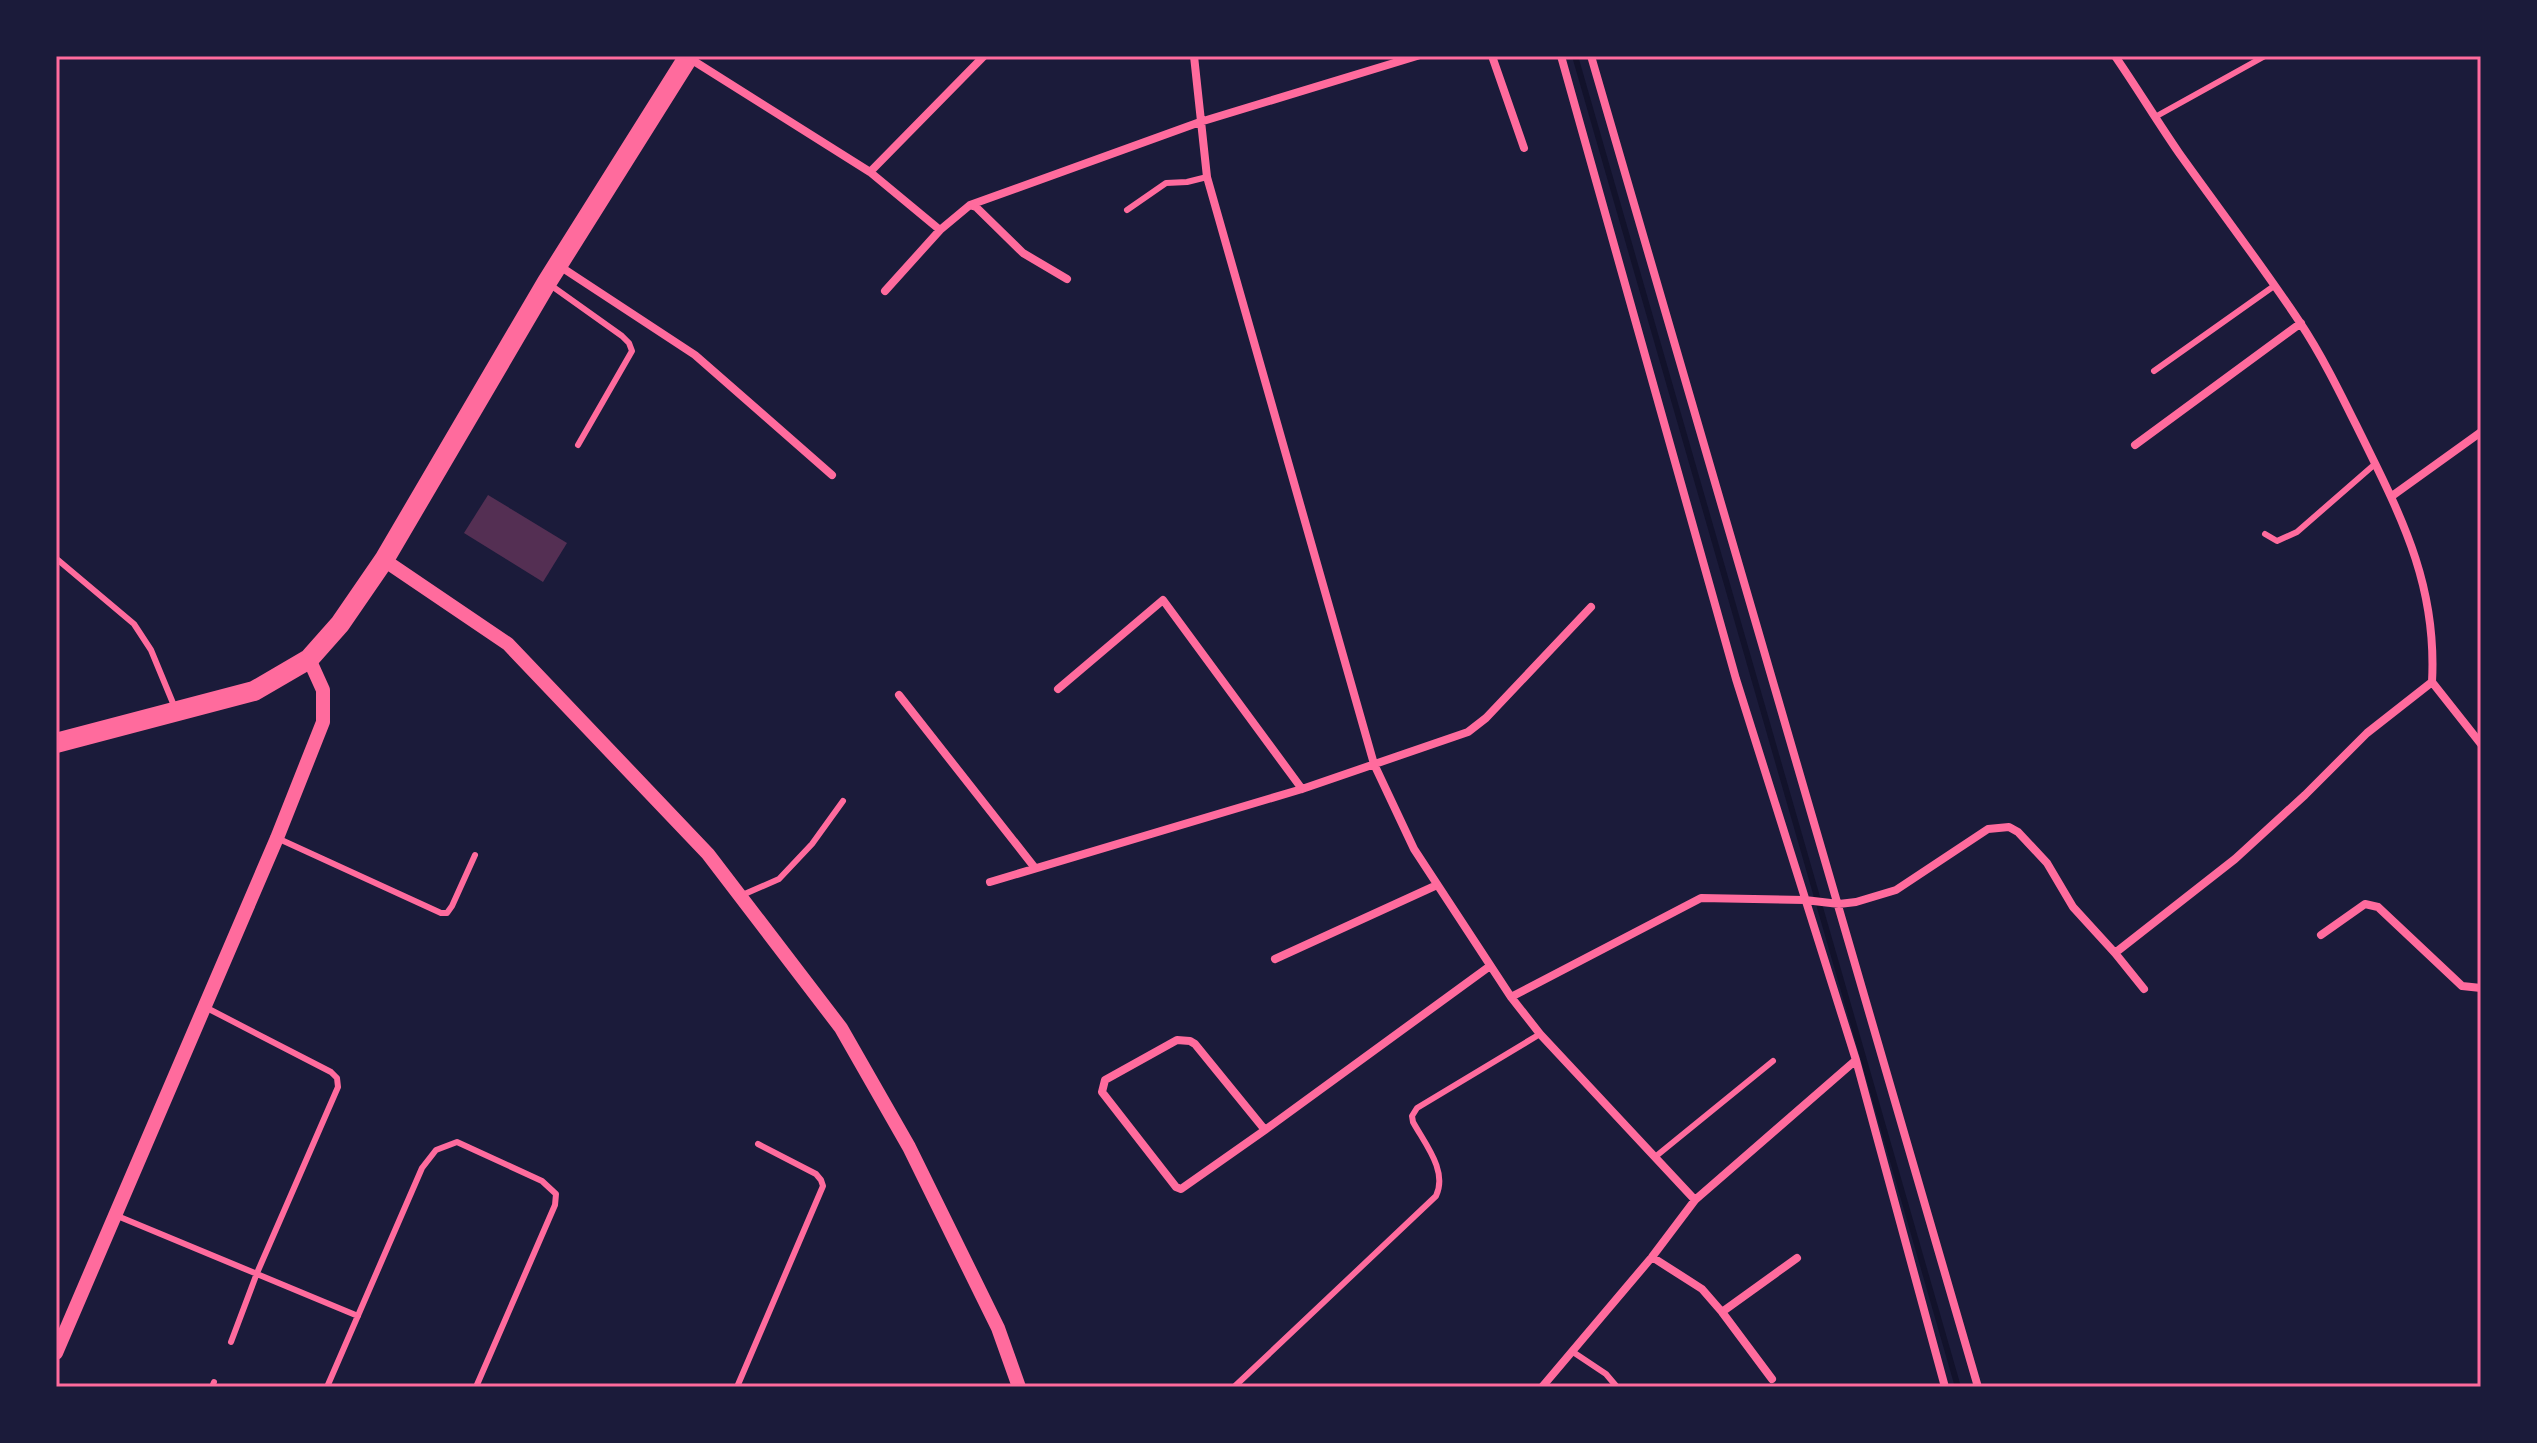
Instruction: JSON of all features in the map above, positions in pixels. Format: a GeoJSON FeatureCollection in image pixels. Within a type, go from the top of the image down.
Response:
{"type":"FeatureCollection","features":[{"type":"Feature","properties":{"kind":"main road"},"geometry":{"type":"LineString","coordinates":[[56,743],[254,691],[309,659],[340,624],[384,560],[552,273],[689,57]]}},
{"type":"Feature","properties":{"kind":"street"},"geometry":{"type":"LineString","coordinates":[[870,172],[984,56]]}},
{"type":"Feature","properties":{"kind":"street"},"geometry":{"type":"LineString","coordinates":[[1194,56],[1207,177],[1374,764],[1414,849],[1511,997],[1540,1034],[1695,1200]]}},
{"type":"Feature","properties":{"kind":"street"},"geometry":{"type":"LineString","coordinates":[[885,291],[940,230],[970,205],[1200,122],[1417,56]]}},
{"type":"Feature","properties":{"kind":"street"},"geometry":{"type":"LineString","coordinates":[[1492,56],[1524,148]]}},
{"type":"Feature","properties":{"kind":"street"},"geometry":{"type":"LineString","coordinates":[[1561,56],[1736,679],[1856,1060],[1945,1387]]}},
{"type":"Feature","properties":{"kind":"street"},"geometry":{"type":"LineString","coordinates":[[1591,56],[1978,1387]]}},
{"type":"Feature","properties":{"kind":"street"},"geometry":{"type":"LineString","coordinates":[[2115,56],[2301,323],[2335,383],[2392,496],[2421,571],[2427,595],[2434,660],[2432,682],[2481,744]]}},
{"type":"Feature","properties":{"kind":"street"},"geometry":{"type":"LineString","coordinates":[[689,57],[870,172],[940,230]]}},
{"type":"Feature","properties":{"kind":"street"},"geometry":{"type":"LineString","coordinates":[[970,205],[976,207],[1023,253],[1067,279]]}},
{"type":"Feature","properties":{"kind":"street"},"geometry":{"type":"LineString","coordinates":[[552,273],[695,355],[832,475]]}},
{"type":"Feature","properties":{"kind":"street"},"geometry":{"type":"LineString","coordinates":[[2135,445],[2301,323]]}},
{"type":"Feature","properties":{"kind":"street"},"geometry":{"type":"LineString","coordinates":[[2392,496],[2481,432]]}},
{"type":"Feature","properties":{"kind":"street"},"geometry":{"type":"LineString","coordinates":[[384,560],[508,644],[708,854],[841,1028],[909,1147],[998,1328],[1019,1387]]}},
{"type":"Feature","properties":{"kind":"street"},"geometry":{"type":"LineString","coordinates":[[1058,689],[1163,600],[1302,789]]}},
{"type":"Feature","properties":{"kind":"street"},"geometry":{"type":"LineString","coordinates":[[990,882],[1302,789],[1468,732],[1486,718],[1591,607]]}},
{"type":"Feature","properties":{"kind":"street"},"geometry":{"type":"LineString","coordinates":[[56,1353],[277,838],[323,722],[323,690],[309,659]]}},
{"type":"Feature","properties":{"kind":"street"},"geometry":{"type":"LineString","coordinates":[[2115,953],[2235,859],[2367,733],[2432,682]]}},
{"type":"Feature","properties":{"kind":"street"},"geometry":{"type":"LineString","coordinates":[[899,695],[1035,868]]}},
{"type":"Feature","properties":{"kind":"street"},"geometry":{"type":"LineString","coordinates":[[1511,997],[1701,898],[1805,900],[1839,904],[1856,902],[1896,890],[1988,829],[2009,827],[2018,832],[2047,863],[2073,907],[2144,989]]}},
{"type":"Feature","properties":{"kind":"street"},"geometry":{"type":"LineString","coordinates":[[1275,959],[1437,885]]}},
{"type":"Feature","properties":{"kind":"street"},"geometry":{"type":"LineString","coordinates":[[2321,935],[2365,904],[2378,907],[2462,986],[2481,988]]}},
{"type":"Feature","properties":{"kind":"street"},"geometry":{"type":"LineString","coordinates":[[1265,1130],[1190,1041],[1177,1040],[1102,1084],[1102,1092],[1176,1187],[1187,1186],[1265,1130],[1490,966]]}},
{"type":"Feature","properties":{"kind":"street"},"geometry":{"type":"LineString","coordinates":[[1542,1387],[1652,1257],[1695,1200],[1856,1060]]}},
{"type":"Feature","properties":{"kind":"street"},"geometry":{"type":"LineString","coordinates":[[1652,1257],[1702,1289],[1772,1379]]}},
{"type":"Feature","properties":{"kind":"street"},"geometry":{"type":"LineString","coordinates":[[1722,1312],[1797,1258]]}},
{"type":"Feature","properties":{"kind":"lane"},"geometry":{"type":"LineString","coordinates":[[2155,117],[2265,56]]}},
{"type":"Feature","properties":{"kind":"lane"},"geometry":{"type":"LineString","coordinates":[[1127,210],[1166,183],[1207,177]]}},
{"type":"Feature","properties":{"kind":"lane"},"geometry":{"type":"LineString","coordinates":[[552,273],[622,336],[632,351],[578,445]]}},
{"type":"Feature","properties":{"kind":"lane"},"geometry":{"type":"LineString","coordinates":[[2154,371],[2274,286]]}},
{"type":"Feature","properties":{"kind":"lane"},"geometry":{"type":"LineString","coordinates":[[2265,534],[2277,541],[2297,532],[2375,464]]}},
{"type":"Feature","properties":{"kind":"lane"},"geometry":{"type":"LineString","coordinates":[[58,560],[134,624],[151,650],[176,711]]}},
{"type":"Feature","properties":{"kind":"lane"},"geometry":{"type":"LineString","coordinates":[[740,896],[779,879],[812,844],[843,801]]}},
{"type":"Feature","properties":{"kind":"lane"},"geometry":{"type":"LineString","coordinates":[[277,838],[441,913],[447,913],[452,906],[475,855]]}},
{"type":"Feature","properties":{"kind":"lane"},"geometry":{"type":"LineString","coordinates":[[205,1007],[331,1072],[337,1078],[338,1087],[257,1273],[231,1342]]}},
{"type":"Feature","properties":{"kind":"lane"},"geometry":{"type":"LineString","coordinates":[[1234,1387],[1436,1196],[1441,1185],[1440,1173],[1413,1122],[1412,1116],[1417,1108],[1540,1034]]}},
{"type":"Feature","properties":{"kind":"lane"},"geometry":{"type":"LineString","coordinates":[[1655,1157],[1773,1061]]}},
{"type":"Feature","properties":{"kind":"lane"},"geometry":{"type":"LineString","coordinates":[[327,1387],[422,1168],[436,1150],[457,1142],[548,1185],[556,1194],[555,1205],[476,1387]]}},
{"type":"Feature","properties":{"kind":"lane"},"geometry":{"type":"LineString","coordinates":[[737,1387],[823,1186],[816,1174],[758,1144]]}},
{"type":"Feature","properties":{"kind":"lane"},"geometry":{"type":"LineString","coordinates":[[115,1215],[358,1316]]}},
{"type":"Feature","properties":{"kind":"lane"},"geometry":{"type":"LineString","coordinates":[[1573,1352],[1606,1374],[1617,1387]]}},
{"type":"Feature","properties":{"kind":"building"},"geometry":{"type":"Polygon","coordinates":[[[488,495],[567,543],[543,582],[464,533],[488,495]]]}},
{"type":"Feature","properties":{"kind":"waterway"},"geometry":{"type":"LineString","coordinates":[[1575,56],[1958,1387]]}}]}
